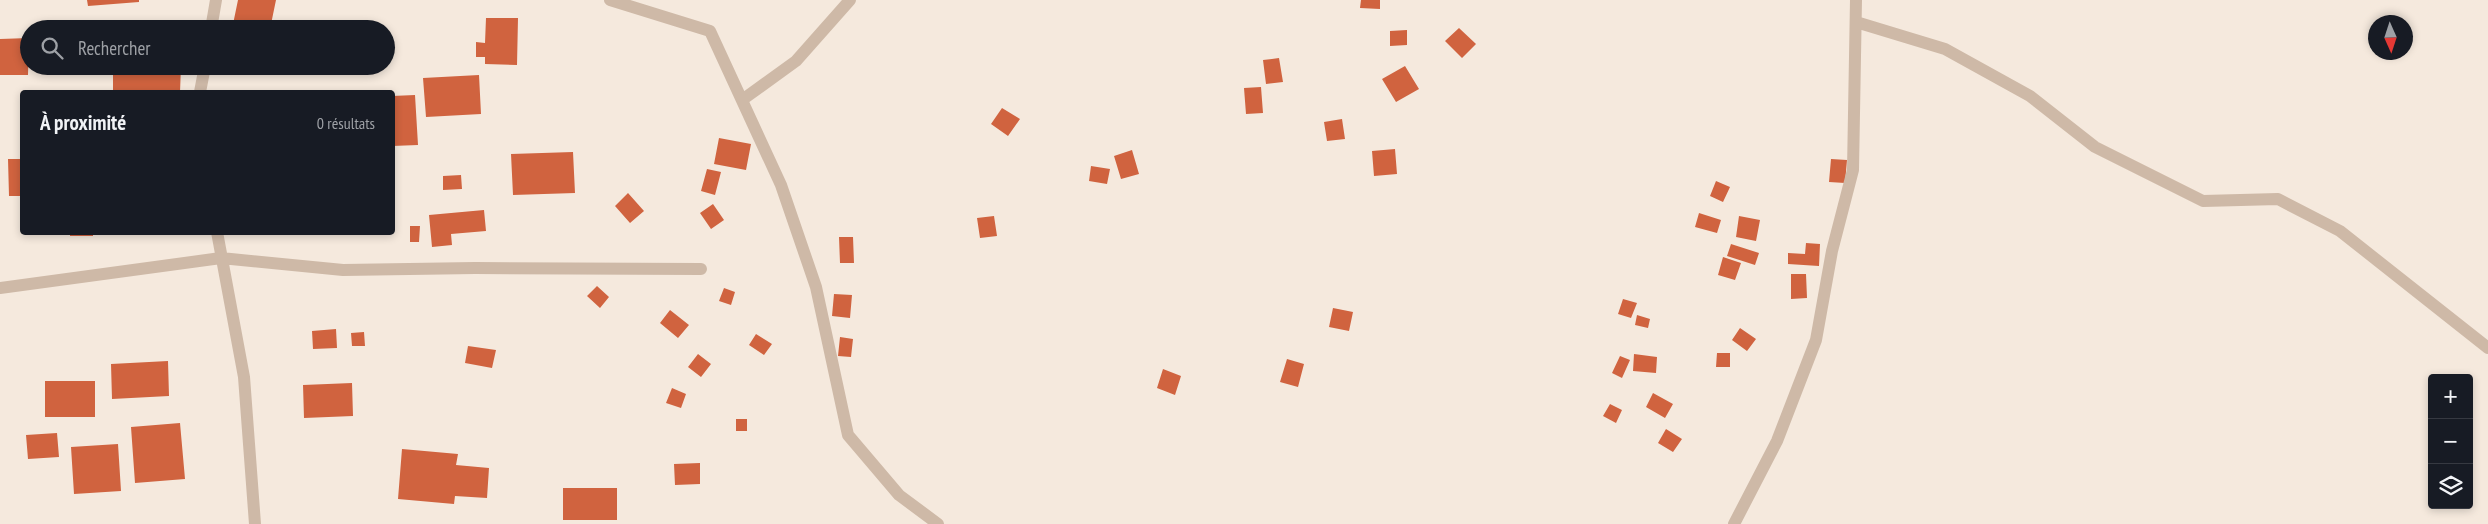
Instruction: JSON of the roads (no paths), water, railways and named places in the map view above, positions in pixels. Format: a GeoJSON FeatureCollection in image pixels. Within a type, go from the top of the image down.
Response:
{"type":"FeatureCollection","features":[{"type":"Feature","properties":{"kind":"street"},"geometry":{"type":"LineString","coordinates":[[213,20],[216,0]]}},
{"type":"Feature","properties":{"kind":"street"},"geometry":{"type":"LineString","coordinates":[[610,0],[710,31],[781,185],[816,287],[848,435],[899,495],[938,524]]}},
{"type":"Feature","properties":{"kind":"street"},"geometry":{"type":"LineString","coordinates":[[742,100],[796,60],[850,0]]}},
{"type":"Feature","properties":{"kind":"street"},"geometry":{"type":"LineString","coordinates":[[1734,524],[1777,441],[1816,340],[1832,251],[1853,170],[1856,0]]}},
{"type":"Feature","properties":{"kind":"street"},"geometry":{"type":"LineString","coordinates":[[1856,22],[1945,49],[2030,96],[2095,147],[2203,201],[2278,200],[2340,231],[2488,348]]}},
{"type":"Feature","properties":{"kind":"street"},"geometry":{"type":"LineString","coordinates":[[200,90],[203,75]]}},
{"type":"Feature","properties":{"kind":"street"},"geometry":{"type":"LineString","coordinates":[[217,235],[244,377],[255,524]]}},
{"type":"Feature","properties":{"kind":"street"},"geometry":{"type":"LineString","coordinates":[[0,288],[221,258],[343,270],[475,268],[701,270]]}}]}
